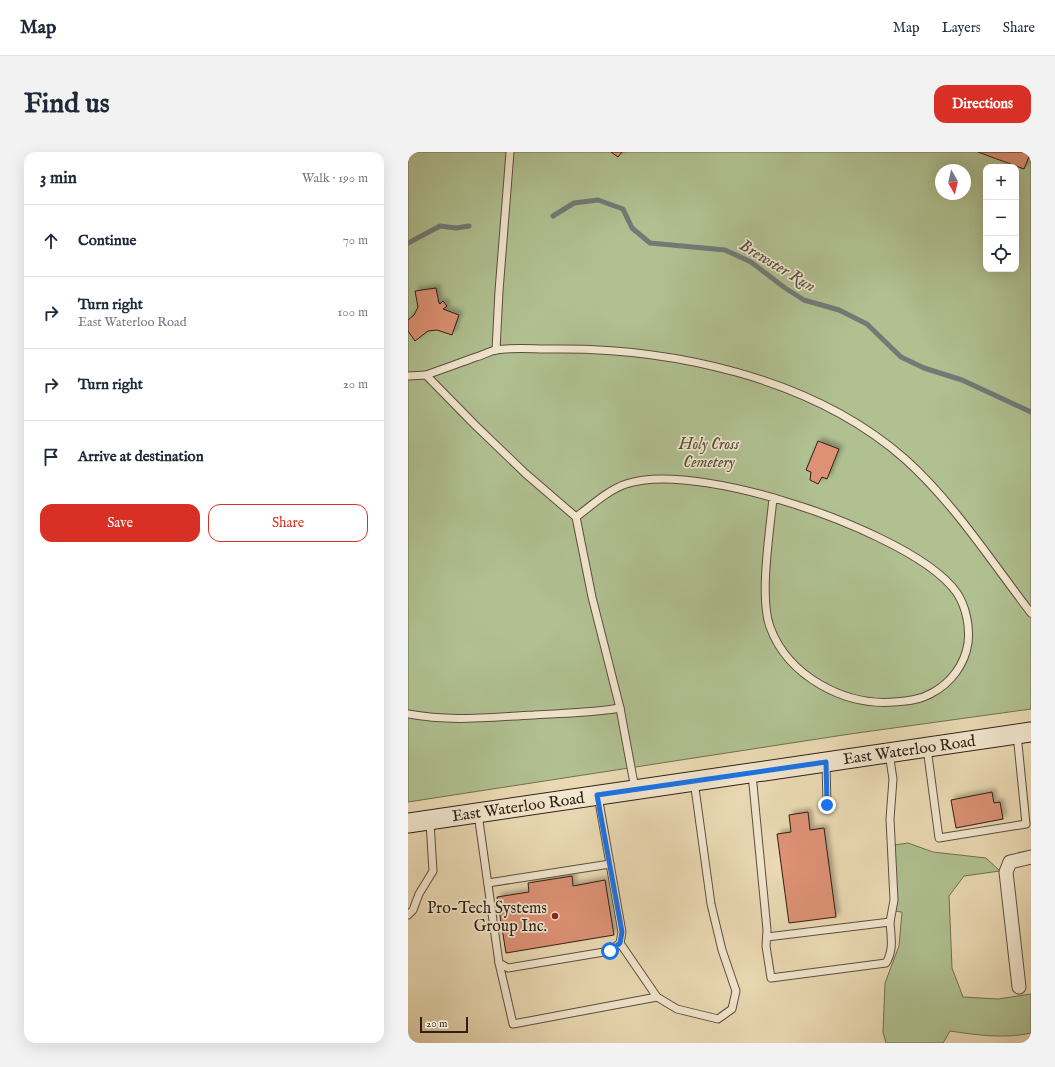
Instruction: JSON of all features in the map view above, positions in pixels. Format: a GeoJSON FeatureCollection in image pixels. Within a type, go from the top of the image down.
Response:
{"type":"FeatureCollection","features":[{"type":"Feature","properties":{"kind":"main road","name":"East Waterloo Road"},"geometry":{"type":"LineString","coordinates":[[408,823],[1024,733]]}},
{"type":"Feature","properties":{"kind":"street"},"geometry":{"type":"LineString","coordinates":[[1019,987],[1006,872],[1010,862],[1031,857]]}},
{"type":"Feature","properties":{"kind":"lane"},"geometry":{"type":"LineString","coordinates":[[496,350],[510,152]]}},
{"type":"Feature","properties":{"kind":"lane"},"geometry":{"type":"LineString","coordinates":[[408,376],[426,375],[496,350],[598,349],[653,354],[696,362],[789,390],[824,405],[883,442],[920,473],[950,506],[1031,613]]}},
{"type":"Feature","properties":{"kind":"lane"},"geometry":{"type":"LineString","coordinates":[[426,375],[474,426],[576,517],[592,596],[620,708],[635,789]]}},
{"type":"Feature","properties":{"kind":"lane"},"geometry":{"type":"LineString","coordinates":[[576,517],[616,488],[626,484],[647,480],[669,479],[706,483],[773,498],[827,514],[850,524],[914,558],[948,583],[962,604],[966,614],[969,635],[964,658],[958,670],[948,682],[930,695],[917,699],[884,703],[861,701],[834,692],[810,678],[790,659],[770,627],[766,607],[773,498]]}},
{"type":"Feature","properties":{"kind":"lane"},"geometry":{"type":"LineString","coordinates":[[408,714],[426,718],[470,719],[592,713],[620,708]]}},
{"type":"Feature","properties":{"kind":"lane"},"geometry":{"type":"LineString","coordinates":[[927,747],[939,838],[1026,824],[1024,733]]}},
{"type":"Feature","properties":{"kind":"lane"},"geometry":{"type":"LineString","coordinates":[[752,772],[767,937],[766,946],[771,978],[886,963],[890,956],[892,946],[890,922],[894,900],[890,819],[893,779],[889,752]]}},
{"type":"Feature","properties":{"kind":"lane"},"geometry":{"type":"LineString","coordinates":[[826,762],[827,805]]}},
{"type":"Feature","properties":{"kind":"lane"},"geometry":{"type":"LineString","coordinates":[[620,943],[657,997],[677,1009],[718,1019],[732,1009],[736,991],[722,950],[711,904],[694,781]]}},
{"type":"Feature","properties":{"kind":"lane"},"geometry":{"type":"LineString","coordinates":[[499,963],[508,968],[610,951],[620,943],[622,932],[597,795]]}},
{"type":"Feature","properties":{"kind":"lane"},"geometry":{"type":"LineString","coordinates":[[478,812],[499,963],[513,1024],[657,997]]}},
{"type":"Feature","properties":{"kind":"lane"},"geometry":{"type":"LineString","coordinates":[[408,915],[413,910],[419,894],[433,871],[430,819]]}},
{"type":"Feature","properties":{"kind":"lane"},"geometry":{"type":"LineString","coordinates":[[488,883],[610,864]]}},
{"type":"Feature","properties":{"kind":"lane"},"geometry":{"type":"LineString","coordinates":[[767,937],[890,922]]}},
{"type":"Feature","properties":{"kind":"green space","name":"Holy Cross Cemetery"},"geometry":{"type":"Polygon","coordinates":[[[408,152],[1031,152],[1031,709],[850,734],[408,802],[408,152]]]}},
{"type":"Feature","properties":{"kind":"green space"},"geometry":{"type":"Polygon","coordinates":[[[908,843],[933,852],[986,858],[1000,871],[964,876],[949,896],[952,968],[963,997],[998,999],[1031,994],[1031,1033],[1001,1036],[950,1031],[943,1043],[886,1043],[883,1032],[885,983],[899,946],[902,912],[893,911],[894,845],[908,843]]]}},
{"type":"Feature","properties":{"kind":"building"},"geometry":{"type":"Polygon","coordinates":[[[611,152],[622,152],[618,157],[611,152]]]}},
{"type":"Feature","properties":{"kind":"building"},"geometry":{"type":"Polygon","coordinates":[[[978,152],[1031,152],[1024,169],[1019,167],[1019,164],[1010,164],[978,152]]]}},
{"type":"Feature","properties":{"kind":"building"},"geometry":{"type":"Polygon","coordinates":[[[436,288],[439,303],[440,304],[443,301],[447,306],[443,309],[459,315],[452,335],[437,330],[428,331],[415,341],[408,331],[408,320],[414,315],[418,307],[415,291],[436,288]]]}},
{"type":"Feature","properties":{"kind":"building"},"geometry":{"type":"Polygon","coordinates":[[[818,441],[839,449],[827,479],[822,477],[818,484],[810,480],[811,472],[806,470],[818,441]]]}},
{"type":"Feature","properties":{"kind":"building"},"geometry":{"type":"Polygon","coordinates":[[[992,792],[994,803],[1000,802],[1003,819],[956,828],[951,800],[992,792]]]}},
{"type":"Feature","properties":{"kind":"building"},"geometry":{"type":"Polygon","coordinates":[[[808,812],[810,830],[824,828],[836,917],[789,923],[777,834],[791,832],[789,815],[808,812]]]}},
{"type":"Feature","properties":{"kind":"building","name":"Pro-Tech Systems Group Inc."},"geometry":{"type":"Polygon","coordinates":[[[572,876],[573,886],[605,880],[614,935],[506,953],[497,897],[529,892],[528,883],[572,876]]]}},
{"type":"Feature","properties":{"kind":"waterway","name":"Brewster Run"},"geometry":{"type":"LineString","coordinates":[[553,216],[574,203],[598,200],[623,209],[632,228],[650,243],[725,250],[751,262],[785,288],[804,300],[839,310],[867,324],[901,357],[924,368],[962,380],[1031,412]]}},
{"type":"Feature","properties":{"kind":"waterway","name":"Brewster Run"},"geometry":{"type":"LineString","coordinates":[[408,243],[440,226],[456,228],[469,226]]}},
{"type":"Feature","properties":{"kind":"place","name":"Pro-Tech Systems Group Inc."},"geometry":{"type":"Point","coordinates":[555,916]}},
{"type":"Feature","properties":{"kind":"route"},"geometry":{"type":"LineString","coordinates":[[610,951],[620,943],[622,932],[597,795],[826,762],[828,794],[827,805]]}}]}
